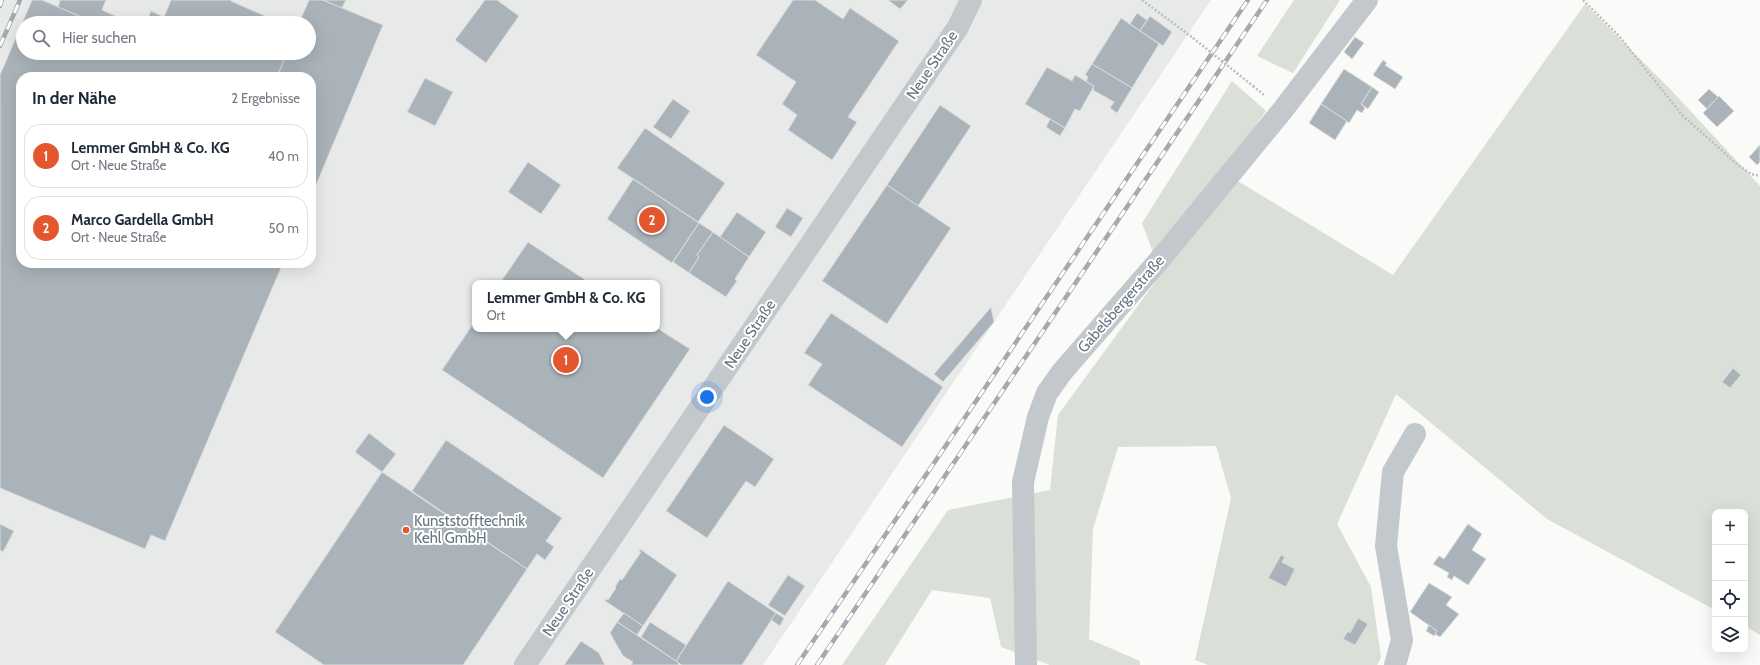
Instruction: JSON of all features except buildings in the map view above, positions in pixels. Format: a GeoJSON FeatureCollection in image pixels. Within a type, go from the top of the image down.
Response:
{"type":"FeatureCollection","features":[{"type":"Feature","properties":{"kind":"street","name":"Neue Straße"},"geometry":{"type":"LineString","coordinates":[[525,665],[958,27],[971,0]]}},
{"type":"Feature","properties":{"kind":"street","name":"Gabelsbergerstraße"},"geometry":{"type":"LineString","coordinates":[[1026,665],[1023,482],[1038,417],[1047,393],[1062,372],[1162,257],[1282,111],[1367,0]]}},
{"type":"Feature","properties":{"kind":"street"},"geometry":{"type":"LineString","coordinates":[[1395,665],[1402,640],[1386,546],[1393,472],[1415,434]]}},
{"type":"Feature","properties":{"kind":"path"},"geometry":{"type":"LineString","coordinates":[[1142,0],[1253,86]]}},
{"type":"Feature","properties":{"kind":"path"},"geometry":{"type":"LineString","coordinates":[[1583,0],[1619,36],[1682,114],[1738,165],[1751,174],[1760,176]]}},
{"type":"Feature","properties":{"kind":"shaded area"},"geometry":{"type":"Polygon","coordinates":[[[0,0],[1211,0],[763,665],[0,665],[0,0]]]}},
{"type":"Feature","properties":{"kind":"shaded area"},"geometry":{"type":"Polygon","coordinates":[[[1294,0],[1340,0],[1293,73],[1257,56],[1294,0]]]}},
{"type":"Feature","properties":{"kind":"shaded area"},"geometry":{"type":"Polygon","coordinates":[[[1585,4],[1671,90],[1760,186],[1760,635],[1748,628],[1748,509],[1712,509],[1712,608],[1547,519],[1396,394],[1337,524],[1371,587],[1381,658],[1377,665],[1208,665],[1195,660],[1231,498],[1216,446],[1118,447],[1093,529],[1089,639],[1140,661],[1140,665],[1050,665],[1001,647],[990,598],[932,590],[885,665],[842,665],[948,510],[1050,490],[1058,415],[1161,274],[1142,223],[1232,81],[1266,111],[1223,172],[1393,275],[1585,4]]]}},
{"type":"Feature","properties":{"kind":"railway"},"geometry":{"type":"LineString","coordinates":[[0,6],[2,0]]}},
{"type":"Feature","properties":{"kind":"railway"},"geometry":{"type":"LineString","coordinates":[[0,46],[20,0]]}},
{"type":"Feature","properties":{"kind":"railway"},"geometry":{"type":"LineString","coordinates":[[797,665],[1248,0]]}},
{"type":"Feature","properties":{"kind":"railway"},"geometry":{"type":"LineString","coordinates":[[817,665],[1267,0]]}},
{"type":"Feature","properties":{"kind":"place","name":"Marco Gardella GmbH"},"geometry":{"type":"Point","coordinates":[652,220]}},
{"type":"Feature","properties":{"kind":"place","name":"Lemmer GmbH & Co. KG"},"geometry":{"type":"Point","coordinates":[566,360]}},
{"type":"Feature","properties":{"kind":"place","name":"Kunststofftechnik Kehl GmbH"},"geometry":{"type":"Point","coordinates":[406,530]}}]}
